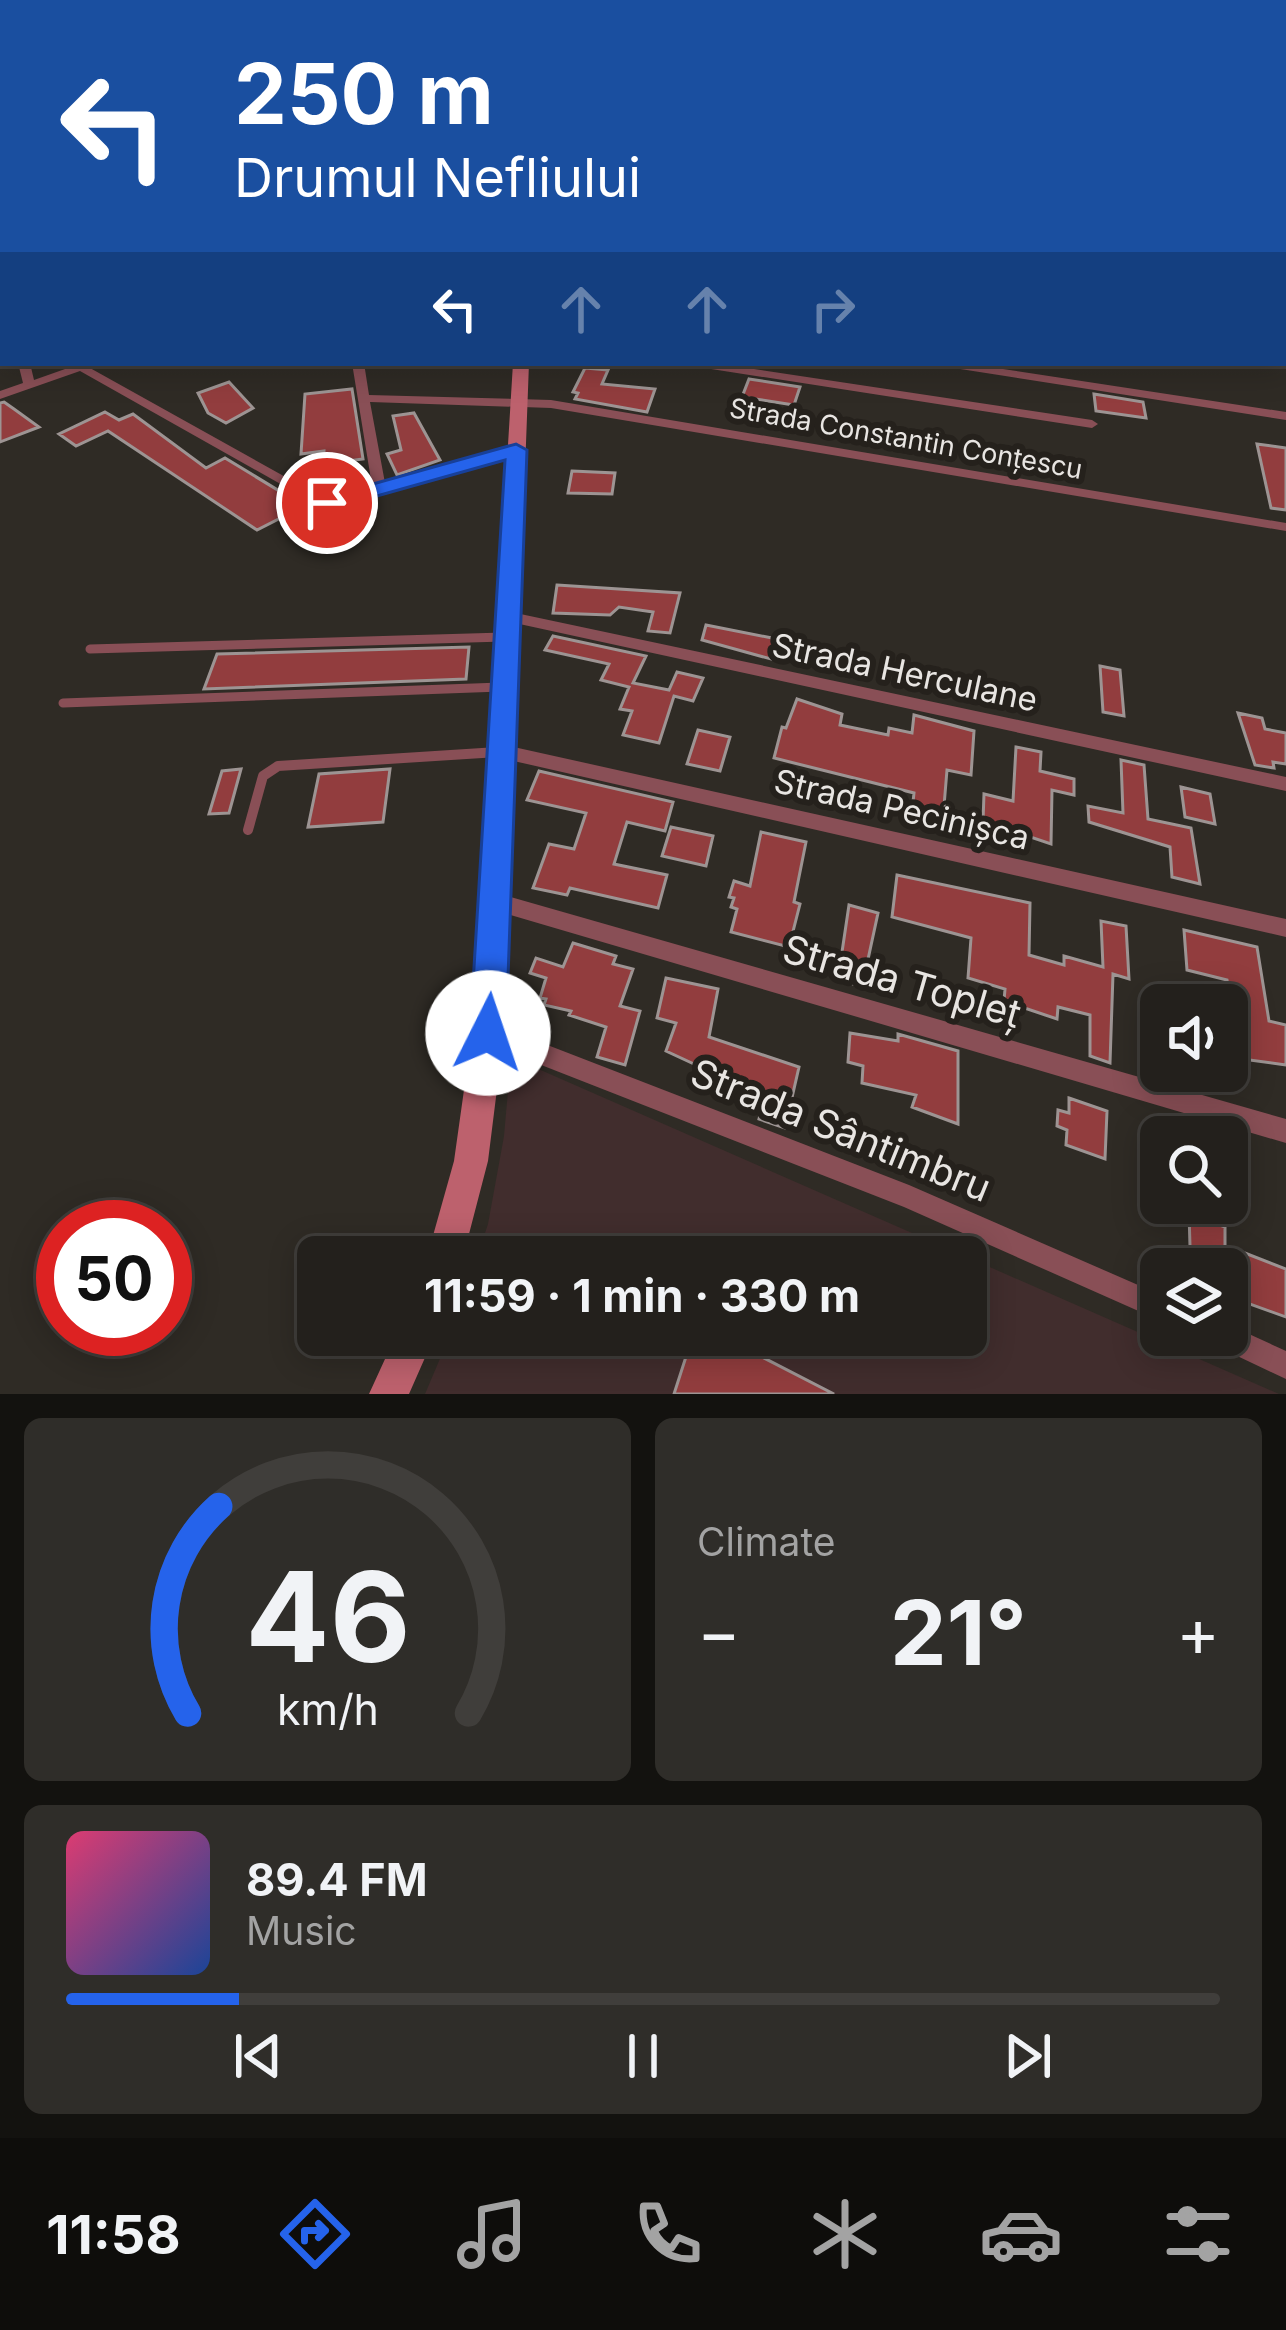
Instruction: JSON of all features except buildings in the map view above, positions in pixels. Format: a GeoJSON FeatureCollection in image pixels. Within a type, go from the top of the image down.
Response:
{"type":"FeatureCollection","features":[{"type":"Feature","properties":{"kind":"main road"},"geometry":{"type":"LineString","coordinates":[[451,1236],[471,1161],[488,1033],[520,366]]}},
{"type":"Feature","properties":{"kind":"main road"},"geometry":{"type":"LineString","coordinates":[[388,1394],[406,1356]]}},
{"type":"Feature","properties":{"kind":"street"},"geometry":{"type":"LineString","coordinates":[[25,366],[29,385]]}},
{"type":"Feature","properties":{"kind":"street"},"geometry":{"type":"LineString","coordinates":[[0,395],[84,366]]}},
{"type":"Feature","properties":{"kind":"street"},"geometry":{"type":"LineString","coordinates":[[89,366],[319,502],[516,450]]}},
{"type":"Feature","properties":{"kind":"street"},"geometry":{"type":"LineString","coordinates":[[358,366],[379,488]]}},
{"type":"Feature","properties":{"kind":"street"},"geometry":{"type":"LineString","coordinates":[[712,366],[1092,424]]}},
{"type":"Feature","properties":{"kind":"street"},"geometry":{"type":"LineString","coordinates":[[961,366],[1286,416]]}},
{"type":"Feature","properties":{"kind":"street","name":"Strada Constantin Conțescu"},"geometry":{"type":"LineString","coordinates":[[363,398],[518,401],[1286,527]]}},
{"type":"Feature","properties":{"kind":"street","name":"Strada Herculane"},"geometry":{"type":"LineString","coordinates":[[510,627],[1286,784]]}},
{"type":"Feature","properties":{"kind":"street","name":"Strada Pecinișca"},"geometry":{"type":"LineString","coordinates":[[505,752],[1286,928]]}},
{"type":"Feature","properties":{"kind":"street","name":"Strada Topleț"},"geometry":{"type":"LineString","coordinates":[[497,902],[1286,1131]]}},
{"type":"Feature","properties":{"kind":"street","name":"Strada Sântimbru"},"geometry":{"type":"LineString","coordinates":[[488,1033],[889,1190],[1140,1299]]}},
{"type":"Feature","properties":{"kind":"street"},"geometry":{"type":"LineString","coordinates":[[1248,1347],[1286,1365]]}},
{"type":"Feature","properties":{"kind":"lane"},"geometry":{"type":"LineString","coordinates":[[90,649],[510,627]]}},
{"type":"Feature","properties":{"kind":"lane"},"geometry":{"type":"LineString","coordinates":[[63,703],[507,687]]}},
{"type":"Feature","properties":{"kind":"lane"},"geometry":{"type":"LineString","coordinates":[[248,830],[263,776],[278,766],[505,752]]}},
{"type":"Feature","properties":{"kind":"shaded area"},"geometry":{"type":"Polygon","coordinates":[[[511,1057],[919,1236],[484,1236],[504,1136],[511,1057]]]}},
{"type":"Feature","properties":{"kind":"shaded area"},"geometry":{"type":"Polygon","coordinates":[[[987,1266],[1140,1333],[1140,1356],[1192,1356],[1279,1394],[425,1394],[441,1356],[987,1356],[987,1266]]]}},
{"type":"Feature","properties":{"kind":"route"},"geometry":{"type":"LineString","coordinates":[[327,503],[516,450],[502,817],[488,1033]]}}]}
